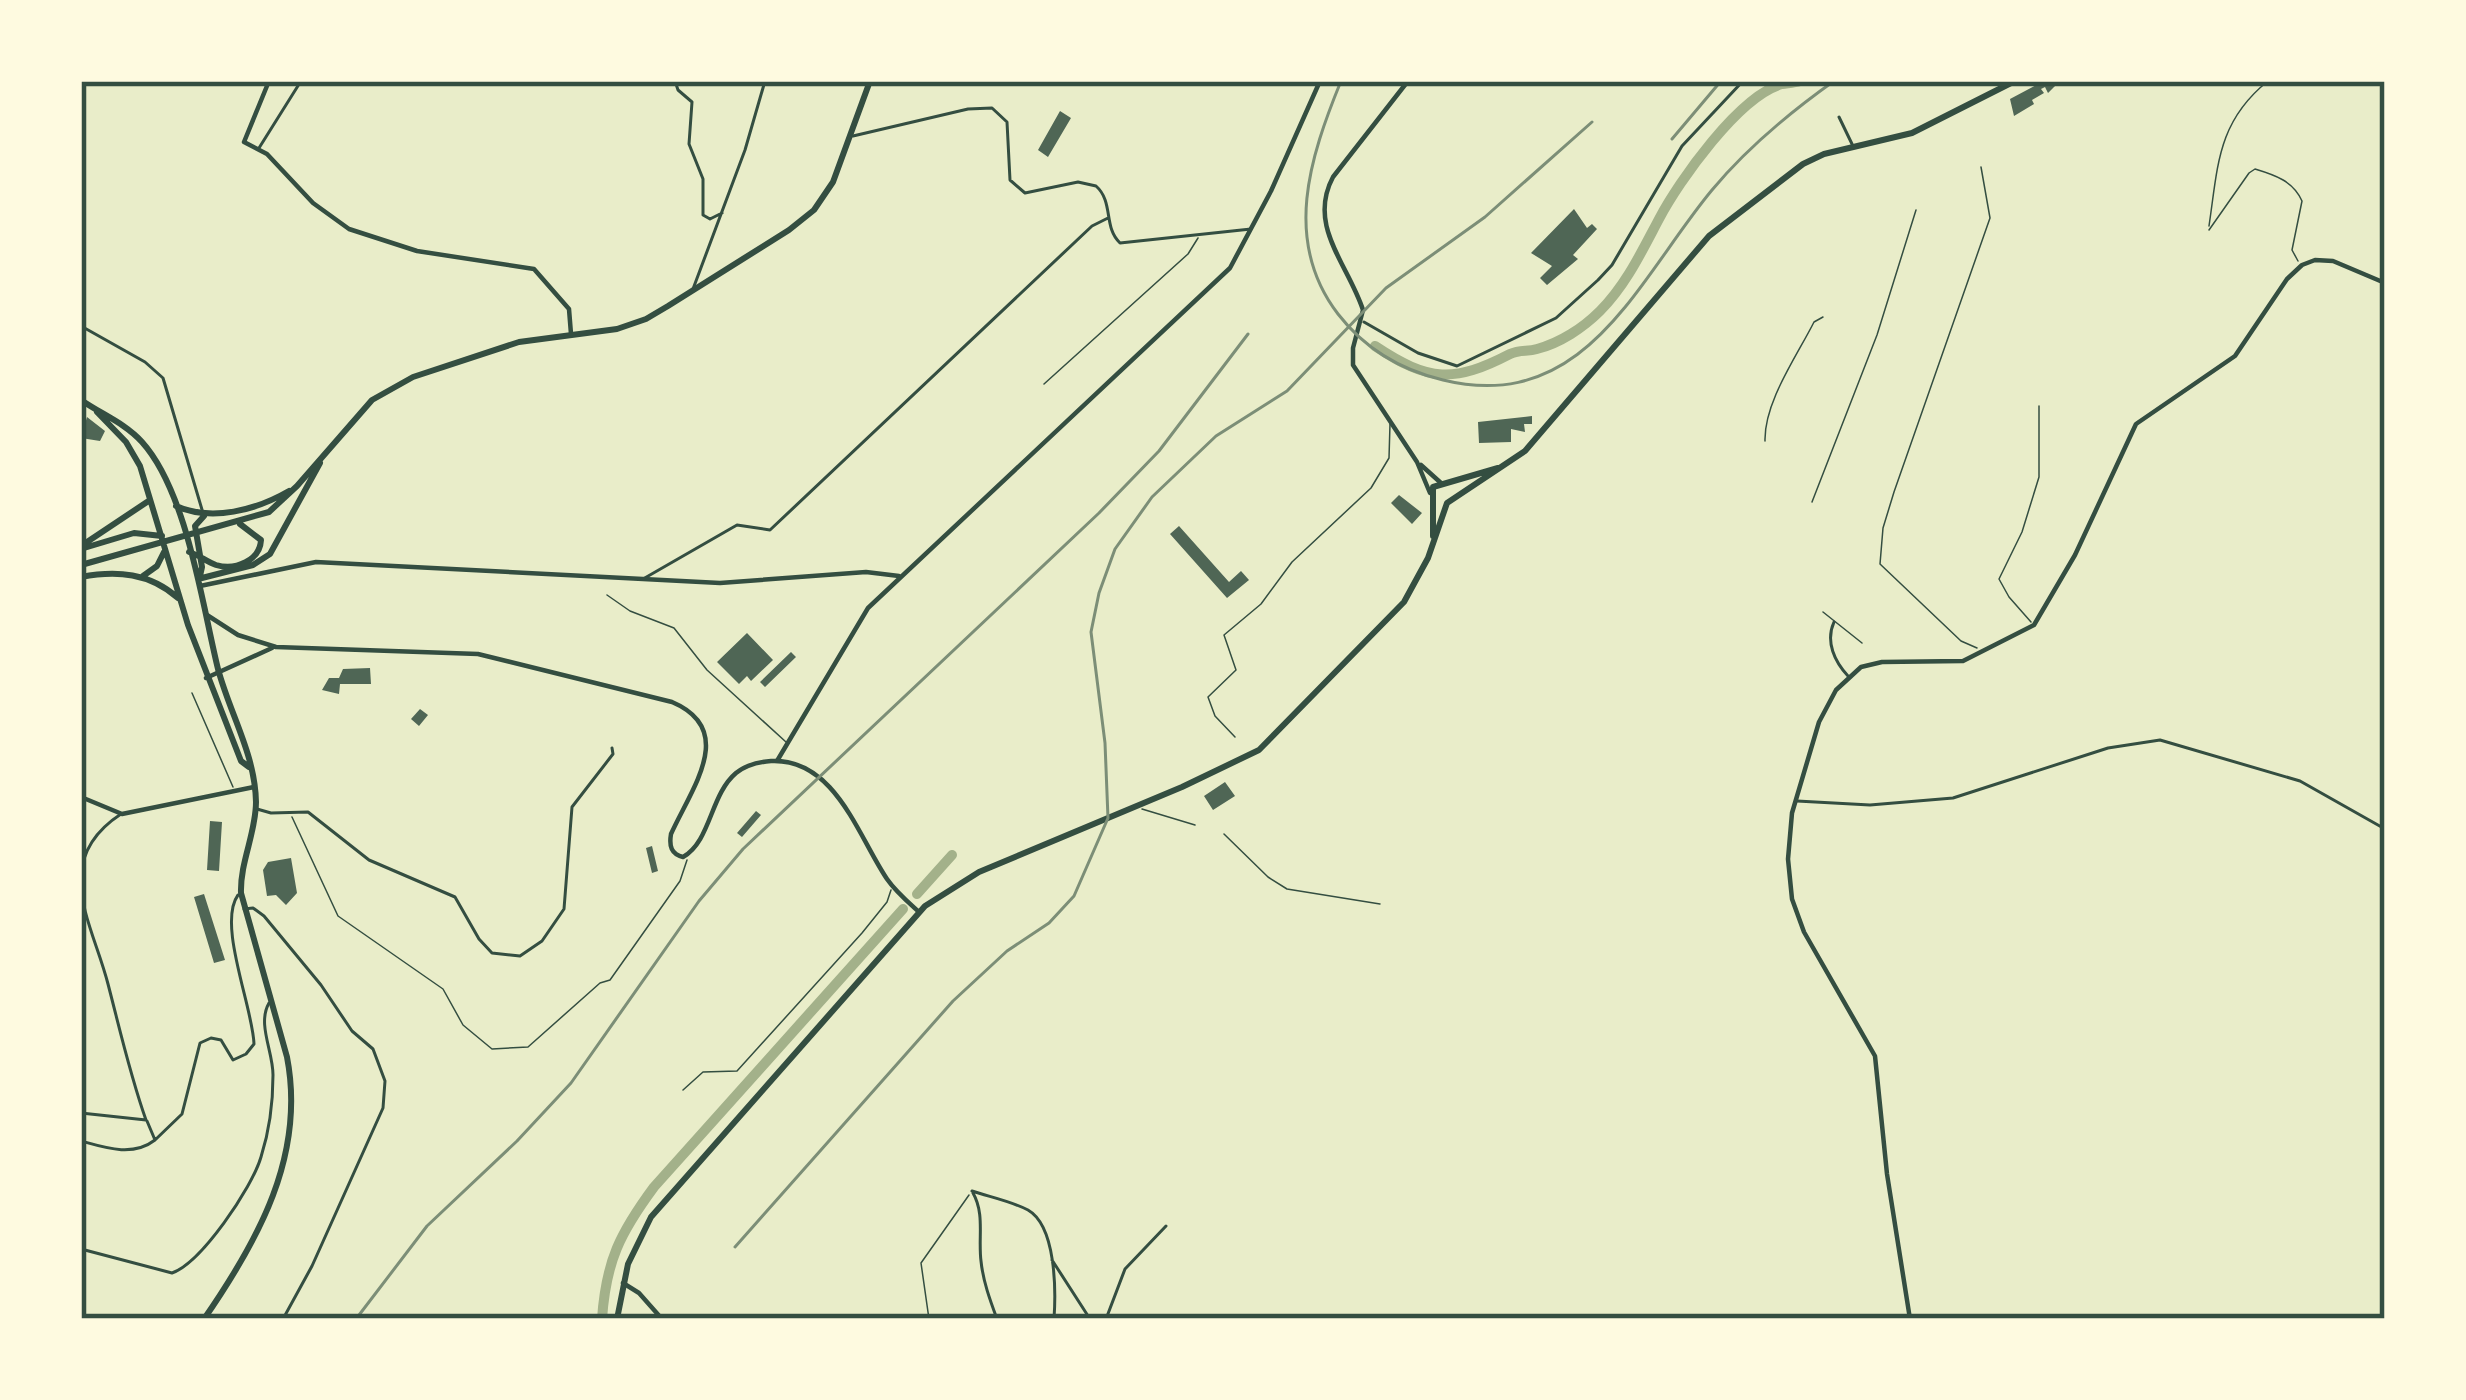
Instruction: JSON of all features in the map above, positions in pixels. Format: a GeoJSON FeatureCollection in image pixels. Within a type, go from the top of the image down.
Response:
{"type":"FeatureCollection","features":[{"type":"Feature","properties":{"kind":"main road"},"geometry":{"type":"LineString","coordinates":[[269,81],[244,138],[246,145],[258,149],[321,211],[349,229],[434,254],[534,269],[568,309],[571,334]]}},
{"type":"Feature","properties":{"kind":"main road"},"geometry":{"type":"LineString","coordinates":[[81,565],[261,516],[297,486],[362,410],[396,385],[496,349],[646,319],[789,230],[814,209],[833,182],[870,81]]}},
{"type":"Feature","properties":{"kind":"main road"},"geometry":{"type":"LineString","coordinates":[[777,761],[859,619],[899,576],[1230,268],[1320,81]]}},
{"type":"Feature","properties":{"kind":"main road"},"geometry":{"type":"LineString","coordinates":[[1408,81],[1350,151],[1324,194],[1326,230],[1359,298],[1362,322],[1353,365],[1417,462],[1437,504],[1526,451],[1708,236],[1803,164],[1852,146],[1912,133],[2015,81]]}},
{"type":"Feature","properties":{"kind":"main road"},"geometry":{"type":"LineString","coordinates":[[1910,1319],[1887,1174],[1875,1056],[1804,932],[1792,899],[1788,859],[1796,801],[1819,722],[1848,676],[1882,662],[1955,662],[2034,625],[2075,555],[2136,424],[2235,356],[2287,279],[2302,265],[2333,261],[2385,283]]}},
{"type":"Feature","properties":{"kind":"main road"},"geometry":{"type":"LineString","coordinates":[[81,400],[142,442],[157,464],[199,583],[219,673],[244,739],[254,787],[255,809],[240,874],[241,893],[292,1082],[288,1146],[262,1223],[204,1319]]}},
{"type":"Feature","properties":{"kind":"main road"},"geometry":{"type":"LineString","coordinates":[[95,409],[134,453],[206,678],[241,760],[249,766]]}},
{"type":"Feature","properties":{"kind":"main road"},"geometry":{"type":"LineString","coordinates":[[199,583],[253,565],[270,554],[324,455]]}},
{"type":"Feature","properties":{"kind":"main road"},"geometry":{"type":"LineString","coordinates":[[617,1319],[622,1283],[651,1217],[919,911],[963,879],[1258,750],[1404,602],[1433,546],[1451,490],[1417,462]]}},
{"type":"Feature","properties":{"kind":"main road"},"geometry":{"type":"LineString","coordinates":[[1433,546],[1431,495],[1443,484],[1505,466]]}},
{"type":"Feature","properties":{"kind":"main road"},"geometry":{"type":"LineString","coordinates":[[175,506],[203,516],[259,504],[297,486]]}},
{"type":"Feature","properties":{"kind":"main road"},"geometry":{"type":"LineString","coordinates":[[81,547],[150,500]]}},
{"type":"Feature","properties":{"kind":"main road"},"geometry":{"type":"LineString","coordinates":[[259,504],[261,516]]}},
{"type":"Feature","properties":{"kind":"main road"},"geometry":{"type":"LineString","coordinates":[[131,512],[134,532]]}},
{"type":"Feature","properties":{"kind":"main road"},"geometry":{"type":"LineString","coordinates":[[199,583],[201,556],[195,526],[203,516]]}},
{"type":"Feature","properties":{"kind":"main road"},"geometry":{"type":"LineString","coordinates":[[189,552],[224,566],[258,556],[259,536],[237,522]]}},
{"type":"Feature","properties":{"kind":"main road"},"geometry":{"type":"LineString","coordinates":[[81,547],[134,532],[161,536]]}},
{"type":"Feature","properties":{"kind":"main road"},"geometry":{"type":"LineString","coordinates":[[143,576],[157,566],[166,549]]}},
{"type":"Feature","properties":{"kind":"main road"},"geometry":{"type":"LineString","coordinates":[[102,557],[98,567],[103,574]]}},
{"type":"Feature","properties":{"kind":"main road"},"geometry":{"type":"LineString","coordinates":[[199,583],[316,562],[720,583],[866,572],[899,576]]}},
{"type":"Feature","properties":{"kind":"main road"},"geometry":{"type":"LineString","coordinates":[[81,577],[143,576],[162,584],[180,601]]}},
{"type":"Feature","properties":{"kind":"main road"},"geometry":{"type":"LineString","coordinates":[[207,615],[238,635],[275,647],[478,654],[684,707],[702,724],[708,742],[670,839],[674,854],[686,856],[694,849],[731,778],[756,763],[777,761],[808,770],[829,786],[893,886],[919,911]]}},
{"type":"Feature","properties":{"kind":"main road"},"geometry":{"type":"LineString","coordinates":[[206,678],[275,647]]}},
{"type":"Feature","properties":{"kind":"main road"},"geometry":{"type":"LineString","coordinates":[[81,796],[122,814],[254,787]]}},
{"type":"Feature","properties":{"kind":"main road"},"geometry":{"type":"LineString","coordinates":[[622,1283],[639,1293],[662,1319]]}},
{"type":"Feature","properties":{"kind":"street"},"geometry":{"type":"LineString","coordinates":[[258,149],[301,81]]}},
{"type":"Feature","properties":{"kind":"street"},"geometry":{"type":"LineString","coordinates":[[675,81],[692,102],[689,144],[703,178],[703,215],[710,219],[722,213]]}},
{"type":"Feature","properties":{"kind":"street"},"geometry":{"type":"LineString","coordinates":[[692,290],[765,81]]}},
{"type":"Feature","properties":{"kind":"street"},"geometry":{"type":"LineString","coordinates":[[1362,322],[1418,353],[1457,366],[1556,318],[1612,265],[1682,146],[1743,81]]}},
{"type":"Feature","properties":{"kind":"street"},"geometry":{"type":"LineString","coordinates":[[851,136],[992,108],[1007,122],[1010,180],[1015,188],[1033,193],[1091,183],[1105,195],[1112,234],[1120,243],[1252,229]]}},
{"type":"Feature","properties":{"kind":"street"},"geometry":{"type":"LineString","coordinates":[[1840,117],[1852,146]]}},
{"type":"Feature","properties":{"kind":"street"},"geometry":{"type":"LineString","coordinates":[[642,580],[737,525],[770,530],[1092,226],[1108,218]]}},
{"type":"Feature","properties":{"kind":"street"},"geometry":{"type":"LineString","coordinates":[[81,326],[145,362],[165,381],[203,516]]}},
{"type":"Feature","properties":{"kind":"street"},"geometry":{"type":"LineString","coordinates":[[1834,622],[1832,659],[1848,676]]}},
{"type":"Feature","properties":{"kind":"street"},"geometry":{"type":"LineString","coordinates":[[1796,801],[1870,805],[1941,800],[2108,748],[2161,740],[2300,781],[2385,829]]}},
{"type":"Feature","properties":{"kind":"street"},"geometry":{"type":"LineString","coordinates":[[255,809],[312,814],[369,860],[454,897],[493,953],[520,956],[542,941],[564,909],[572,807],[614,754],[612,748]]}},
{"type":"Feature","properties":{"kind":"street"},"geometry":{"type":"LineString","coordinates":[[122,814],[90,844],[82,870],[82,907],[107,978],[125,1059],[154,1140]]}},
{"type":"Feature","properties":{"kind":"street"},"geometry":{"type":"LineString","coordinates":[[81,1141],[131,1150],[154,1140],[182,1114],[200,1043],[220,1040],[233,1060],[254,1044],[233,928],[232,903],[241,893]]}},
{"type":"Feature","properties":{"kind":"street"},"geometry":{"type":"LineString","coordinates":[[244,909],[260,912],[277,931],[352,1031],[373,1049],[385,1081],[380,1115],[283,1319]]}},
{"type":"Feature","properties":{"kind":"street"},"geometry":{"type":"LineString","coordinates":[[81,1249],[172,1273],[181,1270],[218,1230],[261,1156],[273,1075],[264,1021],[270,1001]]}},
{"type":"Feature","properties":{"kind":"street"},"geometry":{"type":"LineString","coordinates":[[81,1113],[146,1120]]}},
{"type":"Feature","properties":{"kind":"street"},"geometry":{"type":"LineString","coordinates":[[972,1191],[1030,1211],[1043,1229],[1052,1260],[1054,1319]]}},
{"type":"Feature","properties":{"kind":"street"},"geometry":{"type":"LineString","coordinates":[[972,1191],[981,1215],[986,1289],[997,1319]]}},
{"type":"Feature","properties":{"kind":"street"},"geometry":{"type":"LineString","coordinates":[[1106,1319],[1125,1269],[1166,1226]]}},
{"type":"Feature","properties":{"kind":"street"},"geometry":{"type":"LineString","coordinates":[[1052,1260],[1090,1319]]}},
{"type":"Feature","properties":{"kind":"lane"},"geometry":{"type":"LineString","coordinates":[[2268,81],[2232,118],[2222,143],[2209,230],[2252,170],[2278,177],[2302,201],[2291,250],[2302,265]]}},
{"type":"Feature","properties":{"kind":"lane"},"geometry":{"type":"LineString","coordinates":[[2286,81],[2338,81]]}},
{"type":"Feature","properties":{"kind":"lane"},"geometry":{"type":"LineString","coordinates":[[1981,167],[1990,218],[1882,528],[1880,564],[1954,635],[1982,653]]}},
{"type":"Feature","properties":{"kind":"lane"},"geometry":{"type":"LineString","coordinates":[[1812,502],[1875,341],[1916,210]]}},
{"type":"Feature","properties":{"kind":"lane"},"geometry":{"type":"LineString","coordinates":[[1044,384],[1188,254],[1200,235]]}},
{"type":"Feature","properties":{"kind":"lane"},"geometry":{"type":"LineString","coordinates":[[1765,441],[1778,395],[1814,322],[1822,316]]}},
{"type":"Feature","properties":{"kind":"lane"},"geometry":{"type":"LineString","coordinates":[[2034,625],[1999,579],[2023,532],[2039,477],[2038,406]]}},
{"type":"Feature","properties":{"kind":"lane"},"geometry":{"type":"LineString","coordinates":[[1235,737],[1209,706],[1208,698],[1236,670],[1224,635],[1261,604],[1292,562],[1371,488],[1389,458],[1390,423]]}},
{"type":"Feature","properties":{"kind":"lane"},"geometry":{"type":"LineString","coordinates":[[607,595],[630,611],[674,628],[707,670],[787,743]]}},
{"type":"Feature","properties":{"kind":"lane"},"geometry":{"type":"LineString","coordinates":[[1822,612],[1862,643]]}},
{"type":"Feature","properties":{"kind":"lane"},"geometry":{"type":"LineString","coordinates":[[192,693],[234,790]]}},
{"type":"Feature","properties":{"kind":"lane"},"geometry":{"type":"LineString","coordinates":[[1133,807],[1195,825]]}},
{"type":"Feature","properties":{"kind":"lane"},"geometry":{"type":"LineString","coordinates":[[291,812],[338,916],[443,989],[459,1019],[492,1049],[522,1049],[553,1029],[600,983],[610,980],[685,873],[686,856]]}},
{"type":"Feature","properties":{"kind":"lane"},"geometry":{"type":"LineString","coordinates":[[1224,834],[1287,889],[1380,904]]}},
{"type":"Feature","properties":{"kind":"lane"},"geometry":{"type":"LineString","coordinates":[[683,1090],[703,1072],[737,1071],[862,933],[887,902],[893,886]]}},
{"type":"Feature","properties":{"kind":"lane"},"geometry":{"type":"LineString","coordinates":[[929,1319],[921,1263],[972,1191]]}},
{"type":"Feature","properties":{"kind":"building"},"geometry":{"type":"Polygon","coordinates":[[[2044,81],[2060,81],[2048,93],[2045,87],[2041,89],[2044,93],[2032,100],[2034,104],[2014,116],[2010,99],[2044,81]]]}},
{"type":"Feature","properties":{"kind":"building"},"geometry":{"type":"Polygon","coordinates":[[[1060,111],[1071,118],[1048,157],[1038,150],[1060,111]]]}},
{"type":"Feature","properties":{"kind":"building"},"geometry":{"type":"Polygon","coordinates":[[[1574,209],[1587,228],[1592,224],[1597,229],[1573,255],[1578,259],[1547,285],[1540,278],[1552,266],[1531,253],[1574,209]]]}},
{"type":"Feature","properties":{"kind":"building"},"geometry":{"type":"Polygon","coordinates":[[[1532,416],[1532,424],[1524,424],[1525,432],[1511,429],[1511,442],[1479,443],[1478,422],[1532,416]]]}},
{"type":"Feature","properties":{"kind":"building"},"geometry":{"type":"Polygon","coordinates":[[[87,417],[105,431],[100,441],[81,438],[87,417]]]}},
{"type":"Feature","properties":{"kind":"building"},"geometry":{"type":"Polygon","coordinates":[[[1399,495],[1422,513],[1412,524],[1391,503],[1399,495]]]}},
{"type":"Feature","properties":{"kind":"building"},"geometry":{"type":"Polygon","coordinates":[[[1179,526],[1229,582],[1241,571],[1249,580],[1227,598],[1170,534],[1179,526]]]}},
{"type":"Feature","properties":{"kind":"building"},"geometry":{"type":"Polygon","coordinates":[[[747,633],[773,660],[751,681],[747,676],[739,684],[717,662],[747,633]]]}},
{"type":"Feature","properties":{"kind":"building"},"geometry":{"type":"Polygon","coordinates":[[[791,652],[796,657],[765,687],[760,682],[791,652]]]}},
{"type":"Feature","properties":{"kind":"building"},"geometry":{"type":"Polygon","coordinates":[[[370,668],[371,684],[340,684],[339,694],[322,690],[343,669],[370,668]]]}},
{"type":"Feature","properties":{"kind":"building"},"geometry":{"type":"Polygon","coordinates":[[[420,709],[428,715],[419,726],[411,719],[420,709]]]}},
{"type":"Feature","properties":{"kind":"building"},"geometry":{"type":"Polygon","coordinates":[[[1225,782],[1235,796],[1213,810],[1204,796],[1225,782]]]}},
{"type":"Feature","properties":{"kind":"building"},"geometry":{"type":"Polygon","coordinates":[[[756,811],[761,815],[742,837],[737,833],[756,811]]]}},
{"type":"Feature","properties":{"kind":"building"},"geometry":{"type":"Polygon","coordinates":[[[210,821],[222,822],[219,871],[207,870],[210,821]]]}},
{"type":"Feature","properties":{"kind":"building"},"geometry":{"type":"Polygon","coordinates":[[[652,846],[658,871],[652,873],[646,848],[652,846]]]}},
{"type":"Feature","properties":{"kind":"building"},"geometry":{"type":"Polygon","coordinates":[[[291,858],[297,893],[286,905],[276,895],[267,896],[263,870],[268,862],[291,858]]]}},
{"type":"Feature","properties":{"kind":"building"},"geometry":{"type":"Polygon","coordinates":[[[204,894],[225,960],[214,963],[194,897],[204,894]]]}},
{"type":"Feature","properties":{"kind":"waterway"},"geometry":{"type":"LineString","coordinates":[[1375,346],[1411,367],[1457,374],[1571,334],[1618,290],[1681,184],[1729,122],[1765,92],[1800,81]]}},
{"type":"Feature","properties":{"kind":"waterway"},"geometry":{"type":"LineString","coordinates":[[917,894],[952,855]]}},
{"type":"Feature","properties":{"kind":"waterway"},"geometry":{"type":"LineString","coordinates":[[602,1319],[617,1248],[654,1187],[903,909]]}},
{"type":"Feature","properties":{"kind":"railway"},"geometry":{"type":"LineString","coordinates":[[1341,81],[1320,139],[1307,199],[1310,257],[1321,286],[1338,314],[1385,356],[1443,380],[1493,386],[1535,378],[1571,359],[1603,332],[1725,175],[1769,132],[1834,81]]}},
{"type":"Feature","properties":{"kind":"railway"},"geometry":{"type":"LineString","coordinates":[[1672,139],[1721,81]]}},
{"type":"Feature","properties":{"kind":"railway"},"geometry":{"type":"LineString","coordinates":[[735,1247],[953,1001],[1007,951],[1049,923],[1074,896],[1108,818],[1105,743],[1091,632],[1115,549],[1152,497],[1216,436],[1287,391],[1386,288],[1485,217],[1592,122]]}},
{"type":"Feature","properties":{"kind":"railway"},"geometry":{"type":"LineString","coordinates":[[356,1319],[427,1226],[571,1083],[699,901],[743,849],[1099,513],[1159,451],[1248,334]]}}]}
